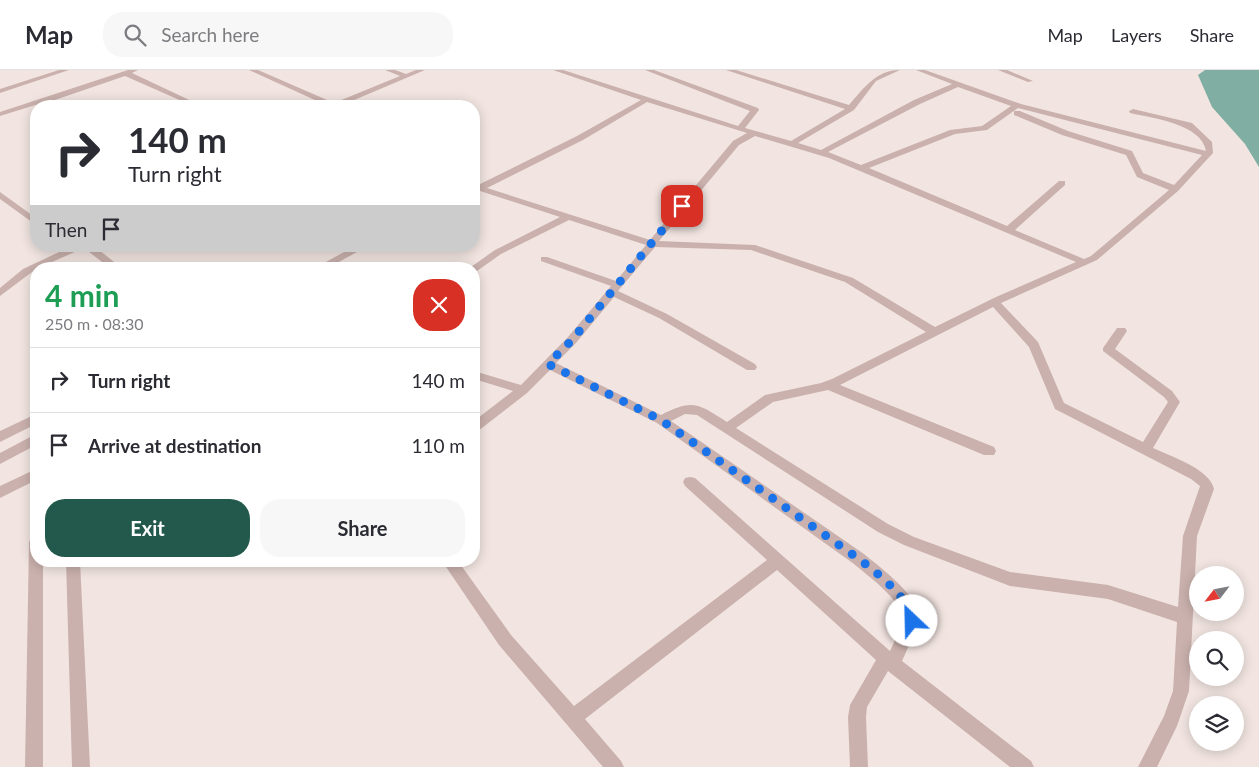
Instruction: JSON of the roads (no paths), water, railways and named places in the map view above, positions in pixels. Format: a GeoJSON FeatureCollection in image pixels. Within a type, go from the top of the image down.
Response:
{"type":"FeatureCollection","features":[{"type":"Feature","properties":{"kind":"street"},"geometry":{"type":"LineString","coordinates":[[0,91],[66,70]]}},
{"type":"Feature","properties":{"kind":"street"},"geometry":{"type":"LineString","coordinates":[[43,100],[135,70]]}},
{"type":"Feature","properties":{"kind":"street"},"geometry":{"type":"LineString","coordinates":[[252,70],[320,100]]}},
{"type":"Feature","properties":{"kind":"street"},"geometry":{"type":"LineString","coordinates":[[388,70],[406,76]]}},
{"type":"Feature","properties":{"kind":"street"},"geometry":{"type":"LineString","coordinates":[[348,100],[422,70]]}},
{"type":"Feature","properties":{"kind":"street"},"geometry":{"type":"LineString","coordinates":[[556,70],[821,153],[862,168],[1086,263]]}},
{"type":"Feature","properties":{"kind":"street"},"geometry":{"type":"LineString","coordinates":[[648,70],[755,110],[740,129]]}},
{"type":"Feature","properties":{"kind":"street"},"geometry":{"type":"LineString","coordinates":[[729,70],[851,108]]}},
{"type":"Feature","properties":{"kind":"street"},"geometry":{"type":"LineString","coordinates":[[792,144],[851,108],[874,80],[897,70]]}},
{"type":"Feature","properties":{"kind":"street"},"geometry":{"type":"LineString","coordinates":[[919,70],[1013,108],[1065,133],[1129,153],[1140,175],[1175,189]]}},
{"type":"Feature","properties":{"kind":"street"},"geometry":{"type":"LineString","coordinates":[[1001,70],[1030,81]]}},
{"type":"Feature","properties":{"kind":"street"},"geometry":{"type":"LineString","coordinates":[[125,73],[185,100]]}},
{"type":"Feature","properties":{"kind":"street"},"geometry":{"type":"LineString","coordinates":[[821,153],[917,102],[956,85]]}},
{"type":"Feature","properties":{"kind":"street"},"geometry":{"type":"LineString","coordinates":[[47,100],[52,97]]}},
{"type":"Feature","properties":{"kind":"street"},"geometry":{"type":"LineString","coordinates":[[480,188],[580,138],[647,99]]}},
{"type":"Feature","properties":{"kind":"street"},"geometry":{"type":"LineString","coordinates":[[0,114],[30,104]]}},
{"type":"Feature","properties":{"kind":"street"},"geometry":{"type":"LineString","coordinates":[[862,168],[953,132],[984,128],[1013,108],[1207,154]]}},
{"type":"Feature","properties":{"kind":"street"},"geometry":{"type":"LineString","coordinates":[[726,428],[769,398],[829,385],[994,302],[1094,258],[1175,189],[1207,154],[1211,147],[1189,124],[1132,112]]}},
{"type":"Feature","properties":{"kind":"street"},"geometry":{"type":"LineString","coordinates":[[480,423],[523,390],[572,340],[736,143],[754,133]]}},
{"type":"Feature","properties":{"kind":"street"},"geometry":{"type":"LineString","coordinates":[[1009,230],[1062,183]]}},
{"type":"Feature","properties":{"kind":"street"},"geometry":{"type":"LineString","coordinates":[[480,191],[651,244],[752,247],[856,283],[936,332]]}},
{"type":"Feature","properties":{"kind":"street"},"geometry":{"type":"LineString","coordinates":[[0,195],[30,218]]}},
{"type":"Feature","properties":{"kind":"street"},"geometry":{"type":"LineString","coordinates":[[480,264],[498,252],[568,217]]}},
{"type":"Feature","properties":{"kind":"street"},"geometry":{"type":"LineString","coordinates":[[46,262],[67,252]]}},
{"type":"Feature","properties":{"kind":"street"},"geometry":{"type":"LineString","coordinates":[[95,252],[109,262]]}},
{"type":"Feature","properties":{"kind":"street"},"geometry":{"type":"LineString","coordinates":[[332,262],[351,252]]}},
{"type":"Feature","properties":{"kind":"street"},"geometry":{"type":"LineString","coordinates":[[544,258],[614,289],[750,367]]}},
{"type":"Feature","properties":{"kind":"street"},"geometry":{"type":"LineString","coordinates":[[0,294],[23,273],[30,270]]}},
{"type":"Feature","properties":{"kind":"street"},"geometry":{"type":"LineString","coordinates":[[994,302],[1034,345],[1059,406],[1196,475],[1206,484],[1207,489],[1190,536],[1181,691],[1171,720],[1147,767]]}},
{"type":"Feature","properties":{"kind":"street"},"geometry":{"type":"LineString","coordinates":[[1121,331],[1109,348],[1109,351],[1168,394],[1174,402],[1145,450]]}},
{"type":"Feature","properties":{"kind":"street"},"geometry":{"type":"LineString","coordinates":[[548,364],[661,420],[871,568],[905,602],[912,616],[912,621],[860,705],[857,716],[859,767]]}},
{"type":"Feature","properties":{"kind":"street"},"geometry":{"type":"LineString","coordinates":[[480,377],[523,390]]}},
{"type":"Feature","properties":{"kind":"street"},"geometry":{"type":"LineString","coordinates":[[829,385],[988,451]]}},
{"type":"Feature","properties":{"kind":"street"},"geometry":{"type":"LineString","coordinates":[[661,420],[689,408],[700,411],[883,528],[1010,579],[1108,592],[1185,617]]}},
{"type":"Feature","properties":{"kind":"street"},"geometry":{"type":"LineString","coordinates":[[0,437],[30,422]]}},
{"type":"Feature","properties":{"kind":"street"},"geometry":{"type":"LineString","coordinates":[[0,458],[30,442]]}},
{"type":"Feature","properties":{"kind":"street"},"geometry":{"type":"LineString","coordinates":[[0,492],[30,477]]}},
{"type":"Feature","properties":{"kind":"street"},"geometry":{"type":"LineString","coordinates":[[690,482],[889,661],[1025,767]]}},
{"type":"Feature","properties":{"kind":"street"},"geometry":{"type":"LineString","coordinates":[[572,718],[777,561]]}},
{"type":"Feature","properties":{"kind":"street"},"geometry":{"type":"LineString","coordinates":[[34,767],[36,567]]}},
{"type":"Feature","properties":{"kind":"street"},"geometry":{"type":"LineString","coordinates":[[73,567],[81,767]]}},
{"type":"Feature","properties":{"kind":"street"},"geometry":{"type":"LineString","coordinates":[[453,567],[505,640],[615,767]]}},
{"type":"Feature","properties":{"kind":"water"},"geometry":{"type":"Polygon","coordinates":[[[1205,70],[1259,70],[1259,167],[1245,144],[1212,107],[1198,75],[1205,70]]]}}]}
